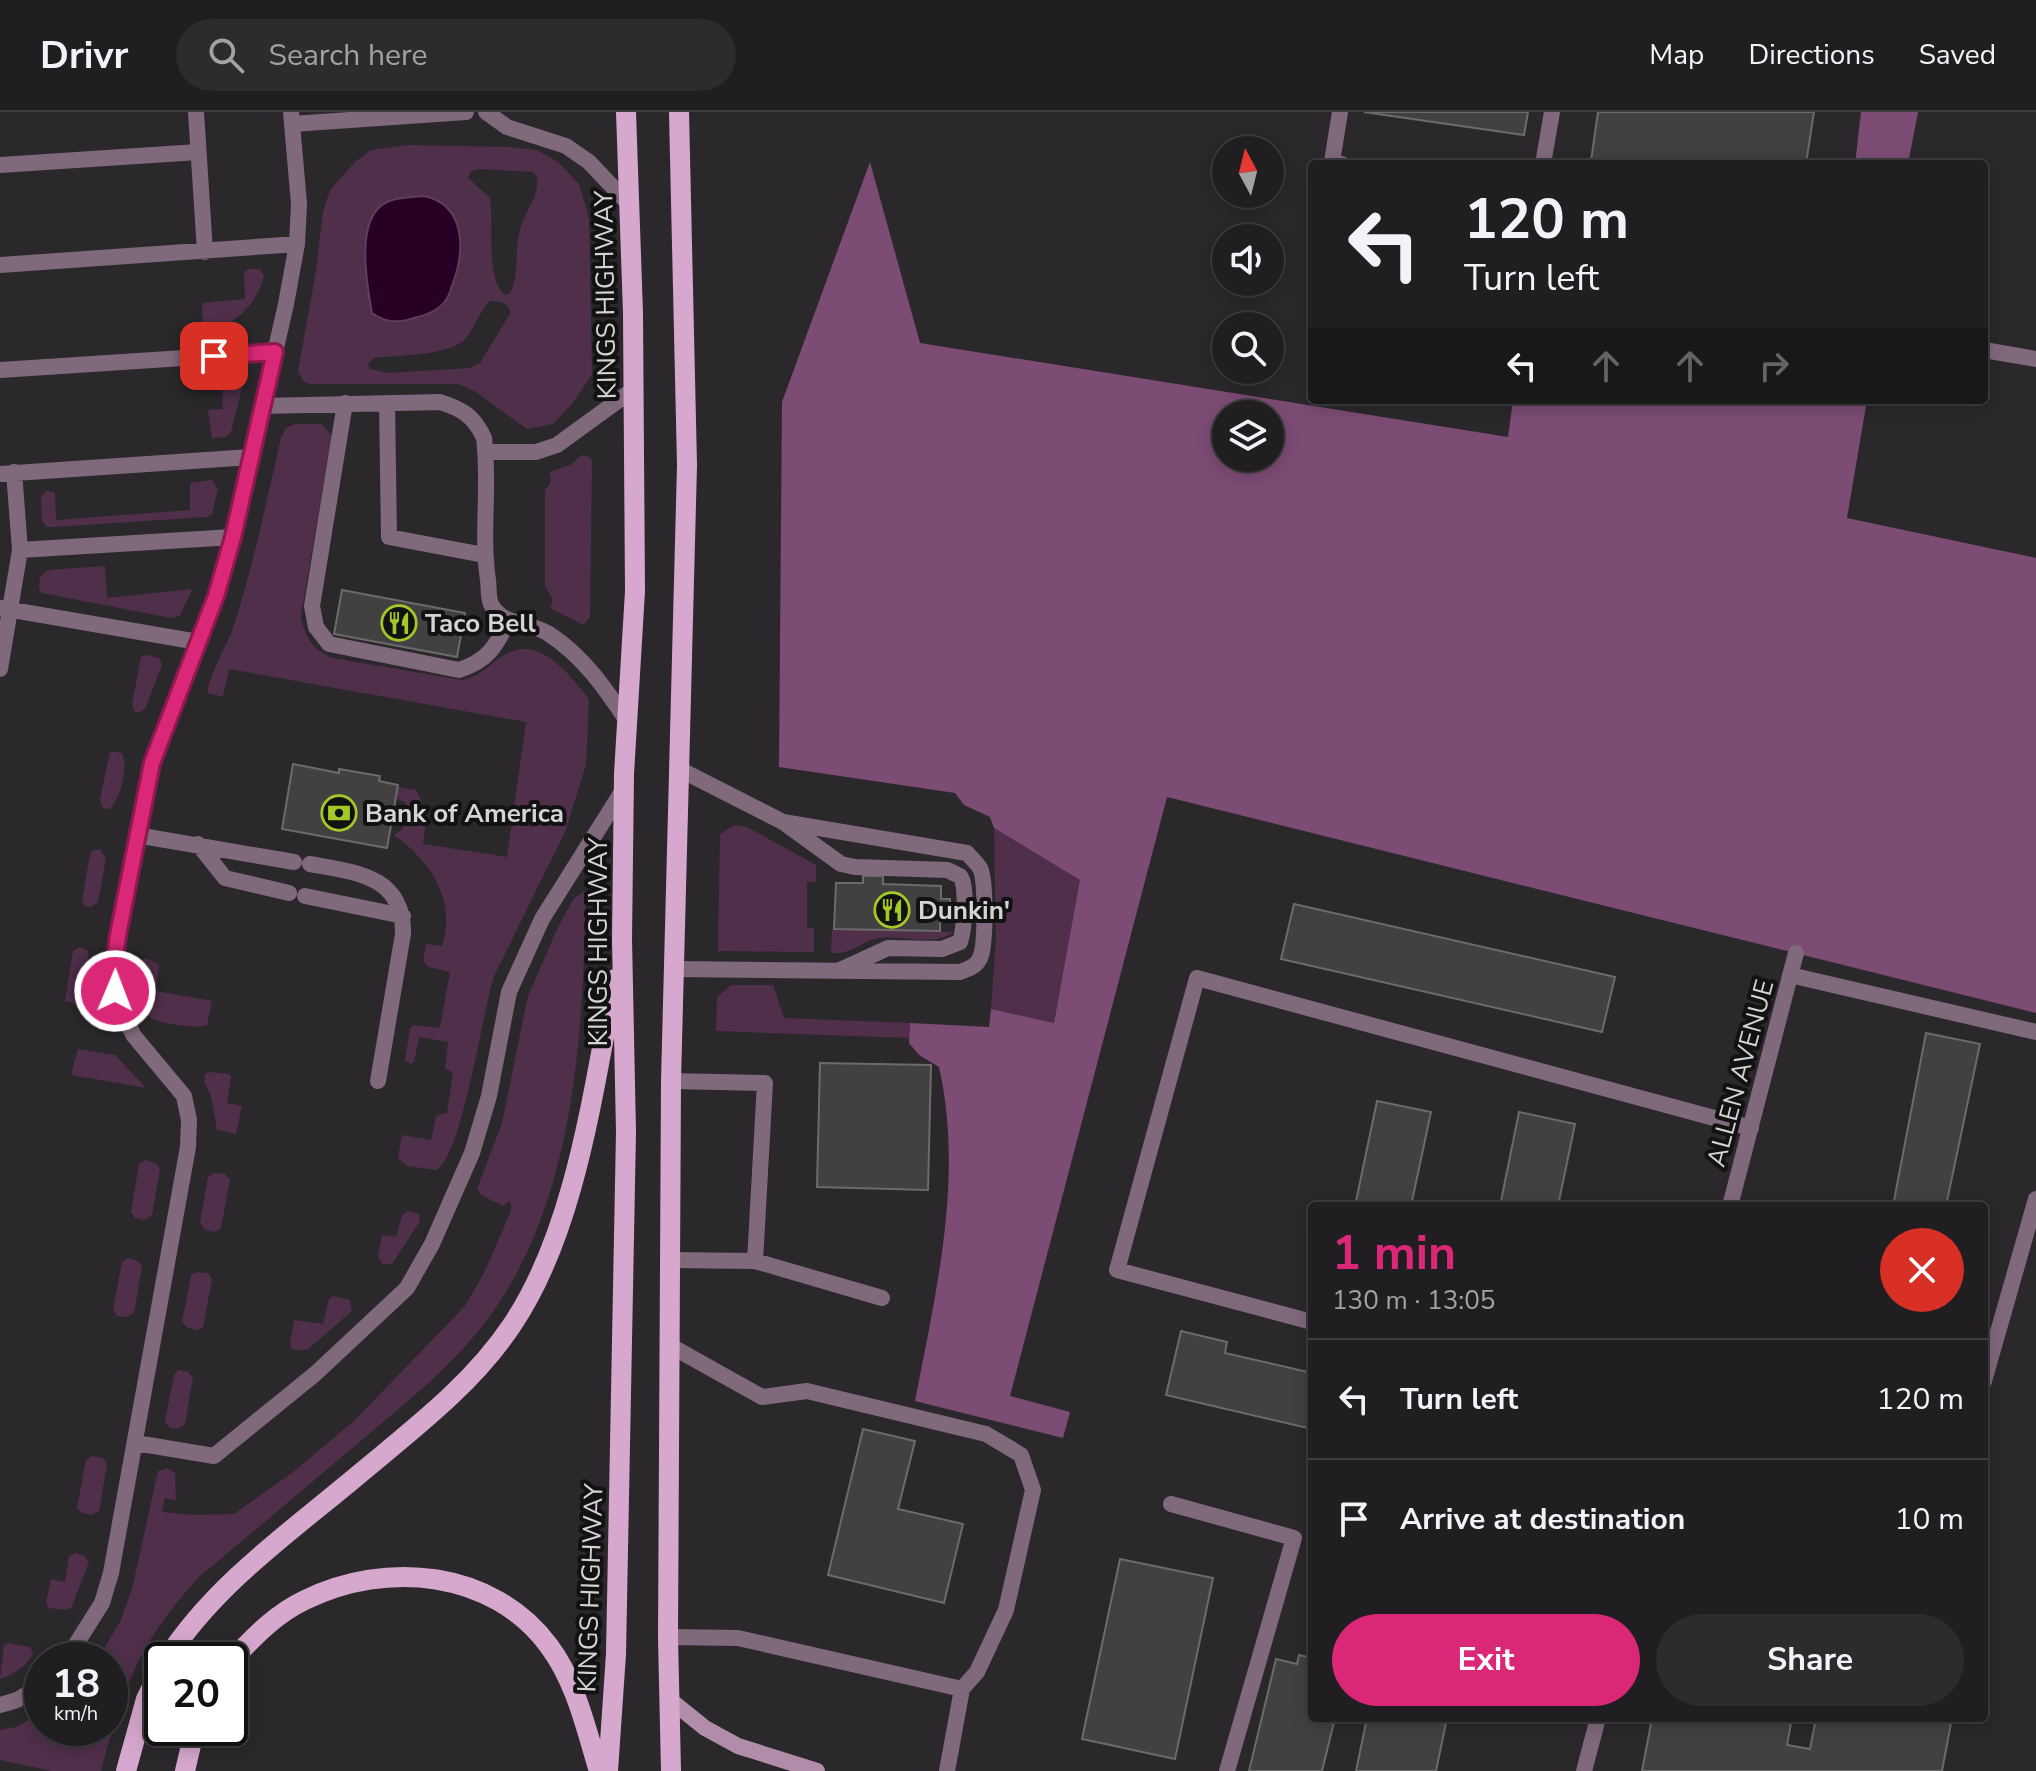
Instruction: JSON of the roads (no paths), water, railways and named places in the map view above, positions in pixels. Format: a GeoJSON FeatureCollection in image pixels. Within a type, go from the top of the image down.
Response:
{"type":"FeatureCollection","features":[{"type":"Feature","properties":{"kind":"main road","name":"KINGS HIGHWAY"},"geometry":{"type":"LineString","coordinates":[[608,1771],[616,1654],[626,1148],[623,790],[635,591],[634,389],[626,112]]}},
{"type":"Feature","properties":{"kind":"main road"},"geometry":{"type":"LineString","coordinates":[[671,1771],[668,1637],[671,1081],[687,465],[679,112]]}},
{"type":"Feature","properties":{"kind":"main road"},"geometry":{"type":"LineString","coordinates":[[178,1642],[219,1591],[435,1410],[478,1367],[513,1324],[546,1261],[566,1205],[589,1110],[622,939]]}},
{"type":"Feature","properties":{"kind":"main road"},"geometry":{"type":"LineString","coordinates":[[248,1644],[268,1623],[303,1600],[336,1587],[401,1576],[431,1578],[467,1586],[502,1602],[531,1625],[550,1647],[571,1683],[599,1771]]}},
{"type":"Feature","properties":{"kind":"main road"},"geometry":{"type":"LineString","coordinates":[[126,1771],[144,1706]]}},
{"type":"Feature","properties":{"kind":"main road"},"geometry":{"type":"LineString","coordinates":[[185,1771],[191,1746]]}},
{"type":"Feature","properties":{"kind":"street"},"geometry":{"type":"LineString","coordinates":[[196,112],[205,252]]}},
{"type":"Feature","properties":{"kind":"street"},"geometry":{"type":"LineString","coordinates":[[77,1642],[102,1603],[118,1541],[188,1147],[189,1120],[184,1096],[134,1036],[122,1013],[113,971],[118,935],[152,763],[216,596],[233,537],[275,352],[297,244],[299,204],[292,118],[466,112]]}},
{"type":"Feature","properties":{"kind":"street"},"geometry":{"type":"LineString","coordinates":[[486,112],[507,127],[566,146],[589,162],[628,203]]}},
{"type":"Feature","properties":{"kind":"street"},"geometry":{"type":"LineString","coordinates":[[1332,160],[1340,112]]}},
{"type":"Feature","properties":{"kind":"street"},"geometry":{"type":"LineString","coordinates":[[1544,160],[1552,112]]}},
{"type":"Feature","properties":{"kind":"street"},"geometry":{"type":"LineString","coordinates":[[0,165],[198,152]]}},
{"type":"Feature","properties":{"kind":"street"},"geometry":{"type":"LineString","coordinates":[[0,265],[297,244]]}},
{"type":"Feature","properties":{"kind":"street"},"geometry":{"type":"LineString","coordinates":[[1988,351],[2036,359]]}},
{"type":"Feature","properties":{"kind":"street"},"geometry":{"type":"LineString","coordinates":[[0,370],[275,352]]}},
{"type":"Feature","properties":{"kind":"street"},"geometry":{"type":"LineString","coordinates":[[486,452],[536,452],[557,445],[634,389]]}},
{"type":"Feature","properties":{"kind":"street"},"geometry":{"type":"LineString","coordinates":[[262,406],[440,402],[462,409],[477,423],[484,438],[484,555],[491,604],[508,621],[527,623],[549,634],[598,678],[627,721]]}},
{"type":"Feature","properties":{"kind":"street"},"geometry":{"type":"LineString","coordinates":[[345,403],[312,606],[316,627],[329,644],[459,670],[477,665],[497,645],[508,621]]}},
{"type":"Feature","properties":{"kind":"street"},"geometry":{"type":"LineString","coordinates":[[387,403],[389,537],[484,555]]}},
{"type":"Feature","properties":{"kind":"street"},"geometry":{"type":"LineString","coordinates":[[0,669],[5,609],[20,550],[7,473],[251,457]]}},
{"type":"Feature","properties":{"kind":"street"},"geometry":{"type":"LineString","coordinates":[[20,550],[233,537]]}},
{"type":"Feature","properties":{"kind":"street"},"geometry":{"type":"LineString","coordinates":[[5,609],[198,642]]}},
{"type":"Feature","properties":{"kind":"street"},"geometry":{"type":"LineString","coordinates":[[679,769],[783,822],[841,864],[948,870],[959,876],[963,883],[963,932],[960,942],[942,949],[888,948],[839,971]]}},
{"type":"Feature","properties":{"kind":"street"},"geometry":{"type":"LineString","coordinates":[[136,1443],[214,1456],[315,1374],[407,1288],[432,1244],[472,1153],[489,1096],[509,992],[542,919],[623,790]]}},
{"type":"Feature","properties":{"kind":"street"},"geometry":{"type":"LineString","coordinates":[[675,969],[960,972],[971,968],[979,958],[983,890],[980,869],[967,853],[783,822]]}},
{"type":"Feature","properties":{"kind":"street"},"geometry":{"type":"LineString","coordinates":[[136,835],[362,874],[392,892],[403,916],[403,934],[378,1081]]}},
{"type":"Feature","properties":{"kind":"street"},"geometry":{"type":"LineString","coordinates":[[198,844],[225,878],[403,916]]}},
{"type":"Feature","properties":{"kind":"street","name":"ALLEN AVENUE"},"geometry":{"type":"LineString","coordinates":[[1731,1202],[1796,953]]}},
{"type":"Feature","properties":{"kind":"street"},"geometry":{"type":"LineString","coordinates":[[1790,975],[2036,1032]]}},
{"type":"Feature","properties":{"kind":"street"},"geometry":{"type":"LineString","coordinates":[[1308,1321],[1117,1270],[1197,978],[1751,1128]]}},
{"type":"Feature","properties":{"kind":"street"},"geometry":{"type":"LineString","coordinates":[[671,1081],[765,1083],[755,1261]]}},
{"type":"Feature","properties":{"kind":"street"},"geometry":{"type":"LineString","coordinates":[[1988,1367],[2036,1199]]}},
{"type":"Feature","properties":{"kind":"street"},"geometry":{"type":"LineString","coordinates":[[670,1260],[755,1261],[882,1298]]}},
{"type":"Feature","properties":{"kind":"street"},"geometry":{"type":"LineString","coordinates":[[669,1345],[762,1397],[807,1391],[986,1434],[1021,1455],[1033,1490],[1006,1610],[977,1672],[962,1689],[947,1771]]}},
{"type":"Feature","properties":{"kind":"street"},"geometry":{"type":"LineString","coordinates":[[1171,1504],[1294,1538],[1227,1771]]}},
{"type":"Feature","properties":{"kind":"street"},"geometry":{"type":"LineString","coordinates":[[668,1637],[738,1638],[962,1689]]}},
{"type":"Feature","properties":{"kind":"street"},"geometry":{"type":"LineString","coordinates":[[0,1705],[24,1696]]}},
{"type":"Feature","properties":{"kind":"street"},"geometry":{"type":"LineString","coordinates":[[669,1699],[705,1728],[738,1746],[817,1771]]}},
{"type":"Feature","properties":{"kind":"street"},"geometry":{"type":"LineString","coordinates":[[1584,1771],[1597,1722]]}},
{"type":"Feature","properties":{"kind":"place","name":"Taco Bell"},"geometry":{"type":"Point","coordinates":[399,623]}},
{"type":"Feature","properties":{"kind":"place","name":"Bank of America"},"geometry":{"type":"Point","coordinates":[339,813]}},
{"type":"Feature","properties":{"kind":"place","name":"Dunkin'"},"geometry":{"type":"Point","coordinates":[892,910]}}]}
